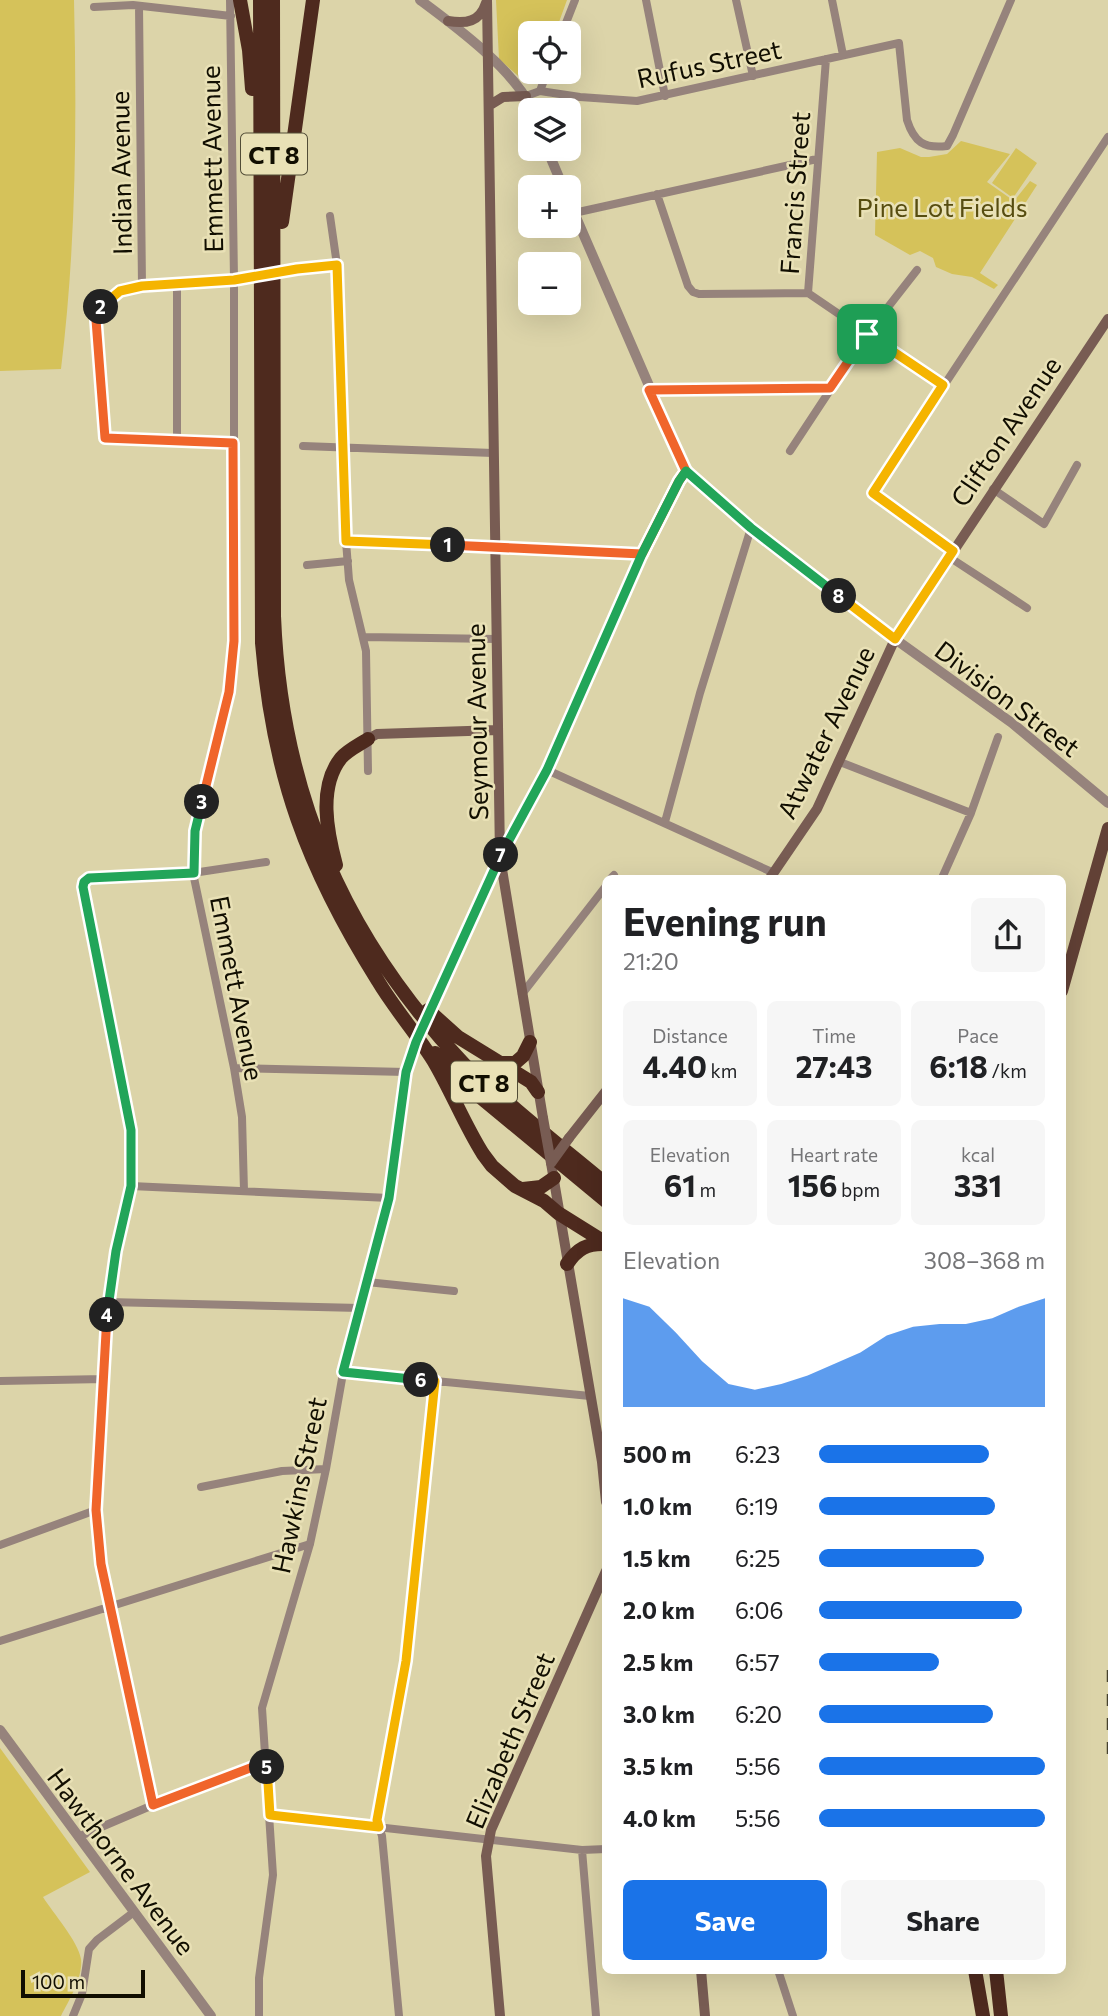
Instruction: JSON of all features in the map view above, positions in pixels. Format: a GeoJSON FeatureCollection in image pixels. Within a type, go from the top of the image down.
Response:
{"type":"FeatureCollection","features":[{"type":"Feature","properties":{"kind":"highway"},"geometry":{"type":"LineString","coordinates":[[240,0],[251,72],[252,165],[261,239]]}},
{"type":"Feature","properties":{"kind":"highway","name":"CT 8"},"geometry":{"type":"LineString","coordinates":[[260,0],[262,643],[271,721],[284,779],[302,835],[343,924],[379,984],[461,1081],[602,1197]]}},
{"type":"Feature","properties":{"kind":"highway","name":"CT 8"},"geometry":{"type":"LineString","coordinates":[[273,0],[274,616],[277,668],[297,775],[317,838],[343,897],[381,963],[417,1011],[465,1066],[602,1181]]}},
{"type":"Feature","properties":{"kind":"highway"},"geometry":{"type":"LineString","coordinates":[[275,307],[283,213],[313,0]]}},
{"type":"Feature","properties":{"kind":"highway"},"geometry":{"type":"LineString","coordinates":[[343,897],[330,836],[328,789],[331,776],[341,758],[368,739]]}},
{"type":"Feature","properties":{"kind":"highway"},"geometry":{"type":"LineString","coordinates":[[381,963],[438,1020],[498,1063],[531,1082],[538,1092]]}},
{"type":"Feature","properties":{"kind":"highway"},"geometry":{"type":"LineString","coordinates":[[379,984],[432,1058],[482,1154],[515,1186],[544,1201],[602,1241]]}},
{"type":"Feature","properties":{"kind":"highway"},"geometry":{"type":"LineString","coordinates":[[498,1063],[515,1063],[523,1056],[530,1042]]}},
{"type":"Feature","properties":{"kind":"highway"},"geometry":{"type":"LineString","coordinates":[[515,1186],[537,1189],[552,1170]]}},
{"type":"Feature","properties":{"kind":"highway"},"geometry":{"type":"LineString","coordinates":[[567,1264],[585,1245],[602,1244]]}},
{"type":"Feature","properties":{"kind":"highway"},"geometry":{"type":"LineString","coordinates":[[976,1974],[983,2016]]}},
{"type":"Feature","properties":{"kind":"highway"},"geometry":{"type":"LineString","coordinates":[[984,1974],[988,2016]]}},
{"type":"Feature","properties":{"kind":"highway"},"geometry":{"type":"LineString","coordinates":[[996,1974],[1001,2016]]}},
{"type":"Feature","properties":{"kind":"main road"},"geometry":{"type":"LineString","coordinates":[[448,21],[471,21],[483,10],[487,0]]}},
{"type":"Feature","properties":{"kind":"main road","name":"Seymour Avenue"},"geometry":{"type":"LineString","coordinates":[[487,0],[500,857],[558,1213],[602,1452]]}},
{"type":"Feature","properties":{"kind":"main road"},"geometry":{"type":"LineString","coordinates":[[490,105],[508,96],[526,96]]}},
{"type":"Feature","properties":{"kind":"main road","name":"Clifton Avenue"},"geometry":{"type":"LineString","coordinates":[[895,639],[1108,319]]}},
{"type":"Feature","properties":{"kind":"main road","name":"Atwater Avenue"},"geometry":{"type":"LineString","coordinates":[[773,875],[817,809],[895,639]]}},
{"type":"Feature","properties":{"kind":"main road"},"geometry":{"type":"LineString","coordinates":[[368,739],[377,734],[498,730]]}},
{"type":"Feature","properties":{"kind":"main road"},"geometry":{"type":"LineString","coordinates":[[1066,977],[1108,828]]}},
{"type":"Feature","properties":{"kind":"main road"},"geometry":{"type":"LineString","coordinates":[[552,1170],[569,1138],[602,1096]]}},
{"type":"Feature","properties":{"kind":"main road","name":"Elizabeth Street"},"geometry":{"type":"LineString","coordinates":[[500,2016],[486,1856],[491,1830],[602,1580]]}},
{"type":"Feature","properties":{"kind":"main road"},"geometry":{"type":"LineString","coordinates":[[701,1974],[705,2016]]}},
{"type":"Feature","properties":{"kind":"street","name":"Emmett Avenue"},"geometry":{"type":"LineString","coordinates":[[230,0],[234,280],[234,641],[229,692],[195,831],[194,873],[242,1117],[244,1191]]}},
{"type":"Feature","properties":{"kind":"street"},"geometry":{"type":"LineString","coordinates":[[420,0],[489,57],[526,96],[540,90],[542,84]]}},
{"type":"Feature","properties":{"kind":"street"},"geometry":{"type":"LineString","coordinates":[[567,21],[575,0]]}},
{"type":"Feature","properties":{"kind":"street"},"geometry":{"type":"LineString","coordinates":[[646,0],[665,96]]}},
{"type":"Feature","properties":{"kind":"street"},"geometry":{"type":"LineString","coordinates":[[736,0],[752,76]]}},
{"type":"Feature","properties":{"kind":"street"},"geometry":{"type":"LineString","coordinates":[[832,0],[843,55]]}},
{"type":"Feature","properties":{"kind":"street","name":"Rufus Street"},"geometry":{"type":"LineString","coordinates":[[540,90],[580,97],[637,101],[899,43],[907,120],[911,132],[918,142],[936,147],[947,146],[1011,0]]}},
{"type":"Feature","properties":{"kind":"street"},"geometry":{"type":"LineString","coordinates":[[94,7],[139,6],[230,16]]}},
{"type":"Feature","properties":{"kind":"street","name":"Indian Avenue"},"geometry":{"type":"LineString","coordinates":[[139,6],[142,286],[120,291],[102,304],[96,320],[105,438],[177,441]]}},
{"type":"Feature","properties":{"kind":"street","name":"Francis Street"},"geometry":{"type":"LineString","coordinates":[[826,59],[808,292],[943,385]]}},
{"type":"Feature","properties":{"kind":"street"},"geometry":{"type":"LineString","coordinates":[[1027,608],[951,554],[873,493],[1108,137]]}},
{"type":"Feature","properties":{"kind":"street"},"geometry":{"type":"LineString","coordinates":[[581,211],[817,159]]}},
{"type":"Feature","properties":{"kind":"street"},"geometry":{"type":"LineString","coordinates":[[657,194],[688,286],[693,292],[808,292]]}},
{"type":"Feature","properties":{"kind":"street"},"geometry":{"type":"LineString","coordinates":[[330,216],[337,265],[346,541],[349,580],[366,652],[368,771]]}},
{"type":"Feature","properties":{"kind":"street","name":"Division Street"},"geometry":{"type":"LineString","coordinates":[[581,230],[686,471],[751,528],[895,639],[1012,723],[1108,803]]}},
{"type":"Feature","properties":{"kind":"street"},"geometry":{"type":"LineString","coordinates":[[142,286],[234,280],[337,265]]}},
{"type":"Feature","properties":{"kind":"street"},"geometry":{"type":"LineString","coordinates":[[790,451],[867,334],[917,270]]}},
{"type":"Feature","properties":{"kind":"street"},"geometry":{"type":"LineString","coordinates":[[177,285],[177,441],[233,443]]}},
{"type":"Feature","properties":{"kind":"street"},"geometry":{"type":"LineString","coordinates":[[649,390],[830,388]]}},
{"type":"Feature","properties":{"kind":"street"},"geometry":{"type":"LineString","coordinates":[[303,446],[493,453]]}},
{"type":"Feature","properties":{"kind":"street"},"geometry":{"type":"LineString","coordinates":[[993,489],[1044,524],[1077,465]]}},
{"type":"Feature","properties":{"kind":"street"},"geometry":{"type":"LineString","coordinates":[[500,857],[547,770],[642,554],[686,471]]}},
{"type":"Feature","properties":{"kind":"street"},"geometry":{"type":"LineString","coordinates":[[665,822],[700,693],[751,528]]}},
{"type":"Feature","properties":{"kind":"street"},"geometry":{"type":"LineString","coordinates":[[346,541],[642,554]]}},
{"type":"Feature","properties":{"kind":"street"},"geometry":{"type":"LineString","coordinates":[[307,565],[348,561]]}},
{"type":"Feature","properties":{"kind":"street"},"geometry":{"type":"LineString","coordinates":[[363,637],[497,639]]}},
{"type":"Feature","properties":{"kind":"street"},"geometry":{"type":"LineString","coordinates":[[943,875],[971,813],[998,737]]}},
{"type":"Feature","properties":{"kind":"street"},"geometry":{"type":"LineString","coordinates":[[840,762],[971,813]]}},
{"type":"Feature","properties":{"kind":"street"},"geometry":{"type":"LineString","coordinates":[[547,770],[665,822],[770,875]]}},
{"type":"Feature","properties":{"kind":"street","name":"Hawkins Street"},"geometry":{"type":"LineString","coordinates":[[259,2016],[259,1979],[272,1875],[262,1708],[310,1544],[343,1372],[389,1198],[406,1072],[438,993],[500,857]]}},
{"type":"Feature","properties":{"kind":"street"},"geometry":{"type":"LineString","coordinates":[[153,1805],[109,1606],[101,1564],[96,1510],[107,1302],[131,1186],[131,1130],[83,893],[84,882],[89,878],[194,873],[267,862]]}},
{"type":"Feature","properties":{"kind":"street"},"geometry":{"type":"LineString","coordinates":[[522,994],[602,891]]}},
{"type":"Feature","properties":{"kind":"street"},"geometry":{"type":"LineString","coordinates":[[234,1068],[406,1072]]}},
{"type":"Feature","properties":{"kind":"street"},"geometry":{"type":"LineString","coordinates":[[131,1186],[389,1198]]}},
{"type":"Feature","properties":{"kind":"street"},"geometry":{"type":"LineString","coordinates":[[367,1282],[454,1291]]}},
{"type":"Feature","properties":{"kind":"street"},"geometry":{"type":"LineString","coordinates":[[107,1302],[360,1308]]}},
{"type":"Feature","properties":{"kind":"street"},"geometry":{"type":"LineString","coordinates":[[343,1372],[590,1396]]}},
{"type":"Feature","properties":{"kind":"street"},"geometry":{"type":"LineString","coordinates":[[0,1381],[104,1379]]}},
{"type":"Feature","properties":{"kind":"street"},"geometry":{"type":"LineString","coordinates":[[399,2016],[382,1836],[377,1820],[406,1661],[435,1381]]}},
{"type":"Feature","properties":{"kind":"street"},"geometry":{"type":"LineString","coordinates":[[201,1487],[282,1471],[326,1469]]}},
{"type":"Feature","properties":{"kind":"street"},"geometry":{"type":"LineString","coordinates":[[0,1545],[96,1510]]}},
{"type":"Feature","properties":{"kind":"street"},"geometry":{"type":"LineString","coordinates":[[0,1641],[310,1544]]}},
{"type":"Feature","properties":{"kind":"street","name":"Hawthorne Avenue"},"geometry":{"type":"LineString","coordinates":[[0,1730],[211,2016]]}},
{"type":"Feature","properties":{"kind":"street"},"geometry":{"type":"LineString","coordinates":[[78,1837],[266,1762]]}},
{"type":"Feature","properties":{"kind":"street"},"geometry":{"type":"LineString","coordinates":[[270,1815],[582,1850],[602,1849]]}},
{"type":"Feature","properties":{"kind":"street"},"geometry":{"type":"LineString","coordinates":[[582,1850],[596,2016]]}},
{"type":"Feature","properties":{"kind":"street"},"geometry":{"type":"LineString","coordinates":[[73,2016],[82,1994],[89,1948],[134,1913]]}},
{"type":"Feature","properties":{"kind":"street"},"geometry":{"type":"LineString","coordinates":[[779,1974],[793,2016]]}},
{"type":"Feature","properties":{"kind":"green space"},"geometry":{"type":"Polygon","coordinates":[[[0,0],[74,0],[74,185],[70,277],[61,369],[0,371],[0,0]]]}},
{"type":"Feature","properties":{"kind":"green space"},"geometry":{"type":"Polygon","coordinates":[[[496,0],[567,0],[559,21],[518,21],[518,76],[499,59],[496,0]]]}},
{"type":"Feature","properties":{"kind":"green space","name":"Pine Lot Fields"},"geometry":{"type":"Polygon","coordinates":[[[961,141],[1010,154],[987,182],[1014,201],[1030,181],[1037,185],[980,273],[998,285],[994,289],[972,277],[952,274],[936,267],[933,258],[920,251],[910,255],[875,235],[877,152],[900,148],[921,157],[929,157],[947,154],[961,141]]]}},
{"type":"Feature","properties":{"kind":"green space"},"geometry":{"type":"Polygon","coordinates":[[[1016,148],[1037,163],[1013,198],[992,183],[1016,148]]]}},
{"type":"Feature","properties":{"kind":"green space"},"geometry":{"type":"Polygon","coordinates":[[[0,1748],[90,1872],[43,1897],[70,1936],[81,1959],[78,1981],[61,2016],[0,2016],[0,1748]]]}},
{"type":"Feature","properties":{"kind":"railway"},"geometry":{"type":"LineString","coordinates":[[1108,1670],[1108,1758]]}},
{"type":"Feature","properties":{"kind":"route"},"geometry":{"type":"LineString","coordinates":[[867,334],[830,388],[649,390],[686,471],[679,481],[642,554],[346,541],[337,265],[234,280],[142,286],[120,291],[102,304],[96,320],[105,438],[233,443],[234,641],[229,692],[195,831],[194,873],[89,878],[83,887],[127,1105],[132,1162],[131,1186],[107,1302],[96,1510],[104,1587],[153,1805],[266,1762],[270,1815],[379,1827],[377,1820],[406,1661],[435,1381],[343,1372],[390,1191],[406,1072],[416,1042],[500,857],[547,770],[642,554],[686,471],[751,528],[895,639],[953,551],[873,493],[943,385],[867,334]]}}]}
